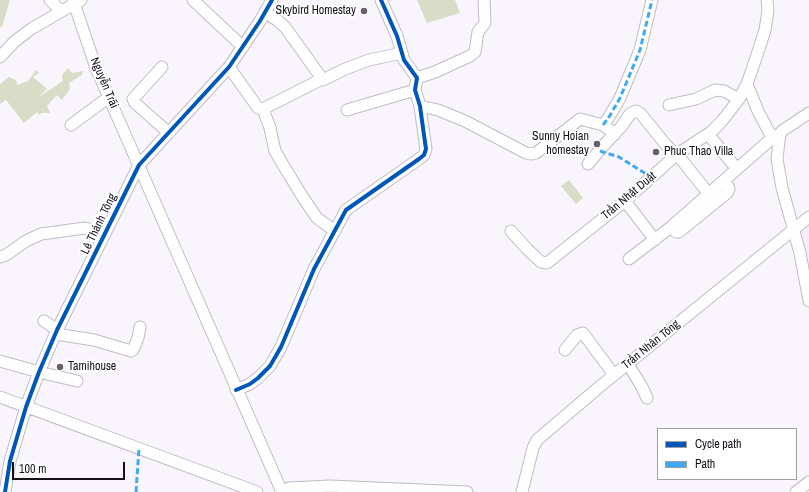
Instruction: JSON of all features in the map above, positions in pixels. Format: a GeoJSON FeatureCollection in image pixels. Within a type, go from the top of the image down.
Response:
{"type":"FeatureCollection","features":[{"type":"Feature","properties":{"kind":"street"},"geometry":{"type":"LineString","coordinates":[[50,0],[61,11]]}},
{"type":"Feature","properties":{"kind":"street"},"geometry":{"type":"LineString","coordinates":[[193,0],[242,47]]}},
{"type":"Feature","properties":{"kind":"street","name":"Lê Thánh Tông"},"geometry":{"type":"LineString","coordinates":[[5,492],[10,461],[26,407],[39,372],[139,165],[229,67],[272,0]]}},
{"type":"Feature","properties":{"kind":"street"},"geometry":{"type":"LineString","coordinates":[[240,388],[250,384],[270,366],[281,347],[314,269],[346,210],[419,159],[424,154],[426,149],[420,106],[415,90],[417,78],[404,60],[397,36],[381,0]]}},
{"type":"Feature","properties":{"kind":"street"},"geometry":{"type":"LineString","coordinates":[[417,78],[435,72],[470,56],[475,52],[478,30],[485,23],[484,0]]}},
{"type":"Feature","properties":{"kind":"street"},"geometry":{"type":"LineString","coordinates":[[603,125],[620,98],[638,58],[652,0]]}},
{"type":"Feature","properties":{"kind":"street","name":"Trần Nhật Duật"},"geometry":{"type":"LineString","coordinates":[[511,231],[541,262],[547,263],[625,201],[676,155],[708,134],[722,121],[739,99],[747,84],[765,30],[768,11],[767,0]]}},
{"type":"Feature","properties":{"kind":"street"},"geometry":{"type":"LineString","coordinates":[[0,57],[14,42],[31,29],[76,2]]}},
{"type":"Feature","properties":{"kind":"street","name":"Nguyễn Trãi"},"geometry":{"type":"LineString","coordinates":[[76,2],[96,68],[240,388],[284,490]]}},
{"type":"Feature","properties":{"kind":"street"},"geometry":{"type":"LineString","coordinates":[[265,12],[285,27],[323,80]]}},
{"type":"Feature","properties":{"kind":"street"},"geometry":{"type":"LineString","coordinates":[[229,67],[258,108],[263,109],[340,71],[358,64],[402,53]]}},
{"type":"Feature","properties":{"kind":"street"},"geometry":{"type":"LineString","coordinates":[[162,66],[134,99],[135,103],[170,133]]}},
{"type":"Feature","properties":{"kind":"street"},"geometry":{"type":"LineString","coordinates":[[747,84],[758,111],[769,132],[779,141]]}},
{"type":"Feature","properties":{"kind":"street"},"geometry":{"type":"LineString","coordinates":[[347,110],[415,90]]}},
{"type":"Feature","properties":{"kind":"street"},"geometry":{"type":"LineString","coordinates":[[669,105],[696,99],[715,90],[724,91],[739,99]]}},
{"type":"Feature","properties":{"kind":"street"},"geometry":{"type":"LineString","coordinates":[[71,125],[109,97]]}},
{"type":"Feature","properties":{"kind":"street"},"geometry":{"type":"LineString","coordinates":[[420,106],[438,110],[465,121],[526,153],[531,154],[536,153],[580,119],[603,125],[615,134]]}},
{"type":"Feature","properties":{"kind":"street"},"geometry":{"type":"LineString","coordinates":[[263,109],[270,128],[275,151],[282,163],[317,218],[335,231]]}},
{"type":"Feature","properties":{"kind":"street"},"geometry":{"type":"LineString","coordinates":[[588,164],[615,134],[630,114],[636,111],[641,114],[666,146],[676,155],[709,194]]}},
{"type":"Feature","properties":{"kind":"street"},"geometry":{"type":"LineString","coordinates":[[809,113],[782,131],[780,134],[777,159],[782,188],[800,254],[809,301]]}},
{"type":"Feature","properties":{"kind":"street"},"geometry":{"type":"LineString","coordinates":[[708,134],[737,169]]}},
{"type":"Feature","properties":{"kind":"street"},"geometry":{"type":"LineString","coordinates":[[629,259],[671,227],[770,140],[776,138],[779,141]]}},
{"type":"Feature","properties":{"kind":"street"},"geometry":{"type":"LineString","coordinates":[[671,227],[676,232],[679,232],[727,193],[729,189],[725,180]]}},
{"type":"Feature","properties":{"kind":"street"},"geometry":{"type":"LineString","coordinates":[[625,201],[655,240]]}},
{"type":"Feature","properties":{"kind":"street","name":"Trần Nhân Tông"},"geometry":{"type":"LineString","coordinates":[[522,492],[533,448],[537,440],[614,375],[809,216]]}},
{"type":"Feature","properties":{"kind":"street"},"geometry":{"type":"LineString","coordinates":[[0,257],[6,255],[26,241],[41,234],[85,228],[105,233]]}},
{"type":"Feature","properties":{"kind":"street"},"geometry":{"type":"LineString","coordinates":[[44,321],[57,332],[94,340],[132,351],[136,343],[140,327]]}},
{"type":"Feature","properties":{"kind":"street"},"geometry":{"type":"LineString","coordinates":[[565,350],[577,335],[582,333],[614,375]]}},
{"type":"Feature","properties":{"kind":"street"},"geometry":{"type":"LineString","coordinates":[[0,361],[77,381]]}},
{"type":"Feature","properties":{"kind":"street"},"geometry":{"type":"LineString","coordinates":[[628,364],[642,386],[647,398]]}},
{"type":"Feature","properties":{"kind":"street"},"geometry":{"type":"LineString","coordinates":[[0,397],[257,492]]}},
{"type":"Feature","properties":{"kind":"street"},"geometry":{"type":"LineString","coordinates":[[796,492],[809,482]]}},
{"type":"Feature","properties":{"kind":"street"},"geometry":{"type":"LineString","coordinates":[[284,490],[330,486],[467,492]]}},
{"type":"Feature","properties":{"kind":"shaded area"},"geometry":{"type":"Polygon","coordinates":[[[809,224],[809,277],[798,233],[809,224]]]}},
{"type":"Feature","properties":{"kind":"green space"},"geometry":{"type":"Polygon","coordinates":[[[0,0],[10,0],[2,27],[0,27],[0,0]]]}},
{"type":"Feature","properties":{"kind":"green space"},"geometry":{"type":"Polygon","coordinates":[[[417,0],[455,0],[460,13],[427,23],[417,0]]]}},
{"type":"Feature","properties":{"kind":"green space"},"geometry":{"type":"Polygon","coordinates":[[[68,68],[72,73],[83,71],[82,75],[69,83],[70,89],[62,100],[57,95],[47,106],[50,113],[42,113],[39,115],[37,112],[24,123],[6,100],[0,104],[0,84],[9,77],[16,80],[17,85],[28,81],[36,70],[39,73],[33,77],[47,89],[37,98],[63,81],[62,75],[68,68]]]}},
{"type":"Feature","properties":{"kind":"green space"},"geometry":{"type":"Polygon","coordinates":[[[569,180],[583,198],[576,204],[561,186],[569,180]]]}},
{"type":"Feature","properties":{"kind":"marked path"},"geometry":{"type":"LineString","coordinates":[[603,125],[620,98],[640,50],[652,0]]}},
{"type":"Feature","properties":{"kind":"marked path"},"geometry":{"type":"LineString","coordinates":[[600,151],[619,157],[651,178]]}},
{"type":"Feature","properties":{"kind":"marked path"},"geometry":{"type":"LineString","coordinates":[[136,492],[139,448]]}},
{"type":"Feature","properties":{"kind":"cycle path"},"geometry":{"type":"LineString","coordinates":[[5,492],[10,461],[26,407],[39,372],[57,330],[139,165],[229,67],[260,21],[272,0]]}},
{"type":"Feature","properties":{"kind":"cycle path"},"geometry":{"type":"LineString","coordinates":[[236,390],[250,384],[270,366],[281,347],[314,269],[346,210],[424,155],[426,149],[420,106],[415,90],[417,78],[404,60],[397,36],[381,0]]}},
{"type":"Feature","properties":{"kind":"place","name":"Skybird Homestay"},"geometry":{"type":"Point","coordinates":[364,11]}},
{"type":"Feature","properties":{"kind":"place","name":"Sunny Hoian homestay"},"geometry":{"type":"Point","coordinates":[597,144]}},
{"type":"Feature","properties":{"kind":"place","name":"Phuc Thao Villa"},"geometry":{"type":"Point","coordinates":[656,152]}},
{"type":"Feature","properties":{"kind":"place","name":"Tamihouse"},"geometry":{"type":"Point","coordinates":[60,367]}}]}
